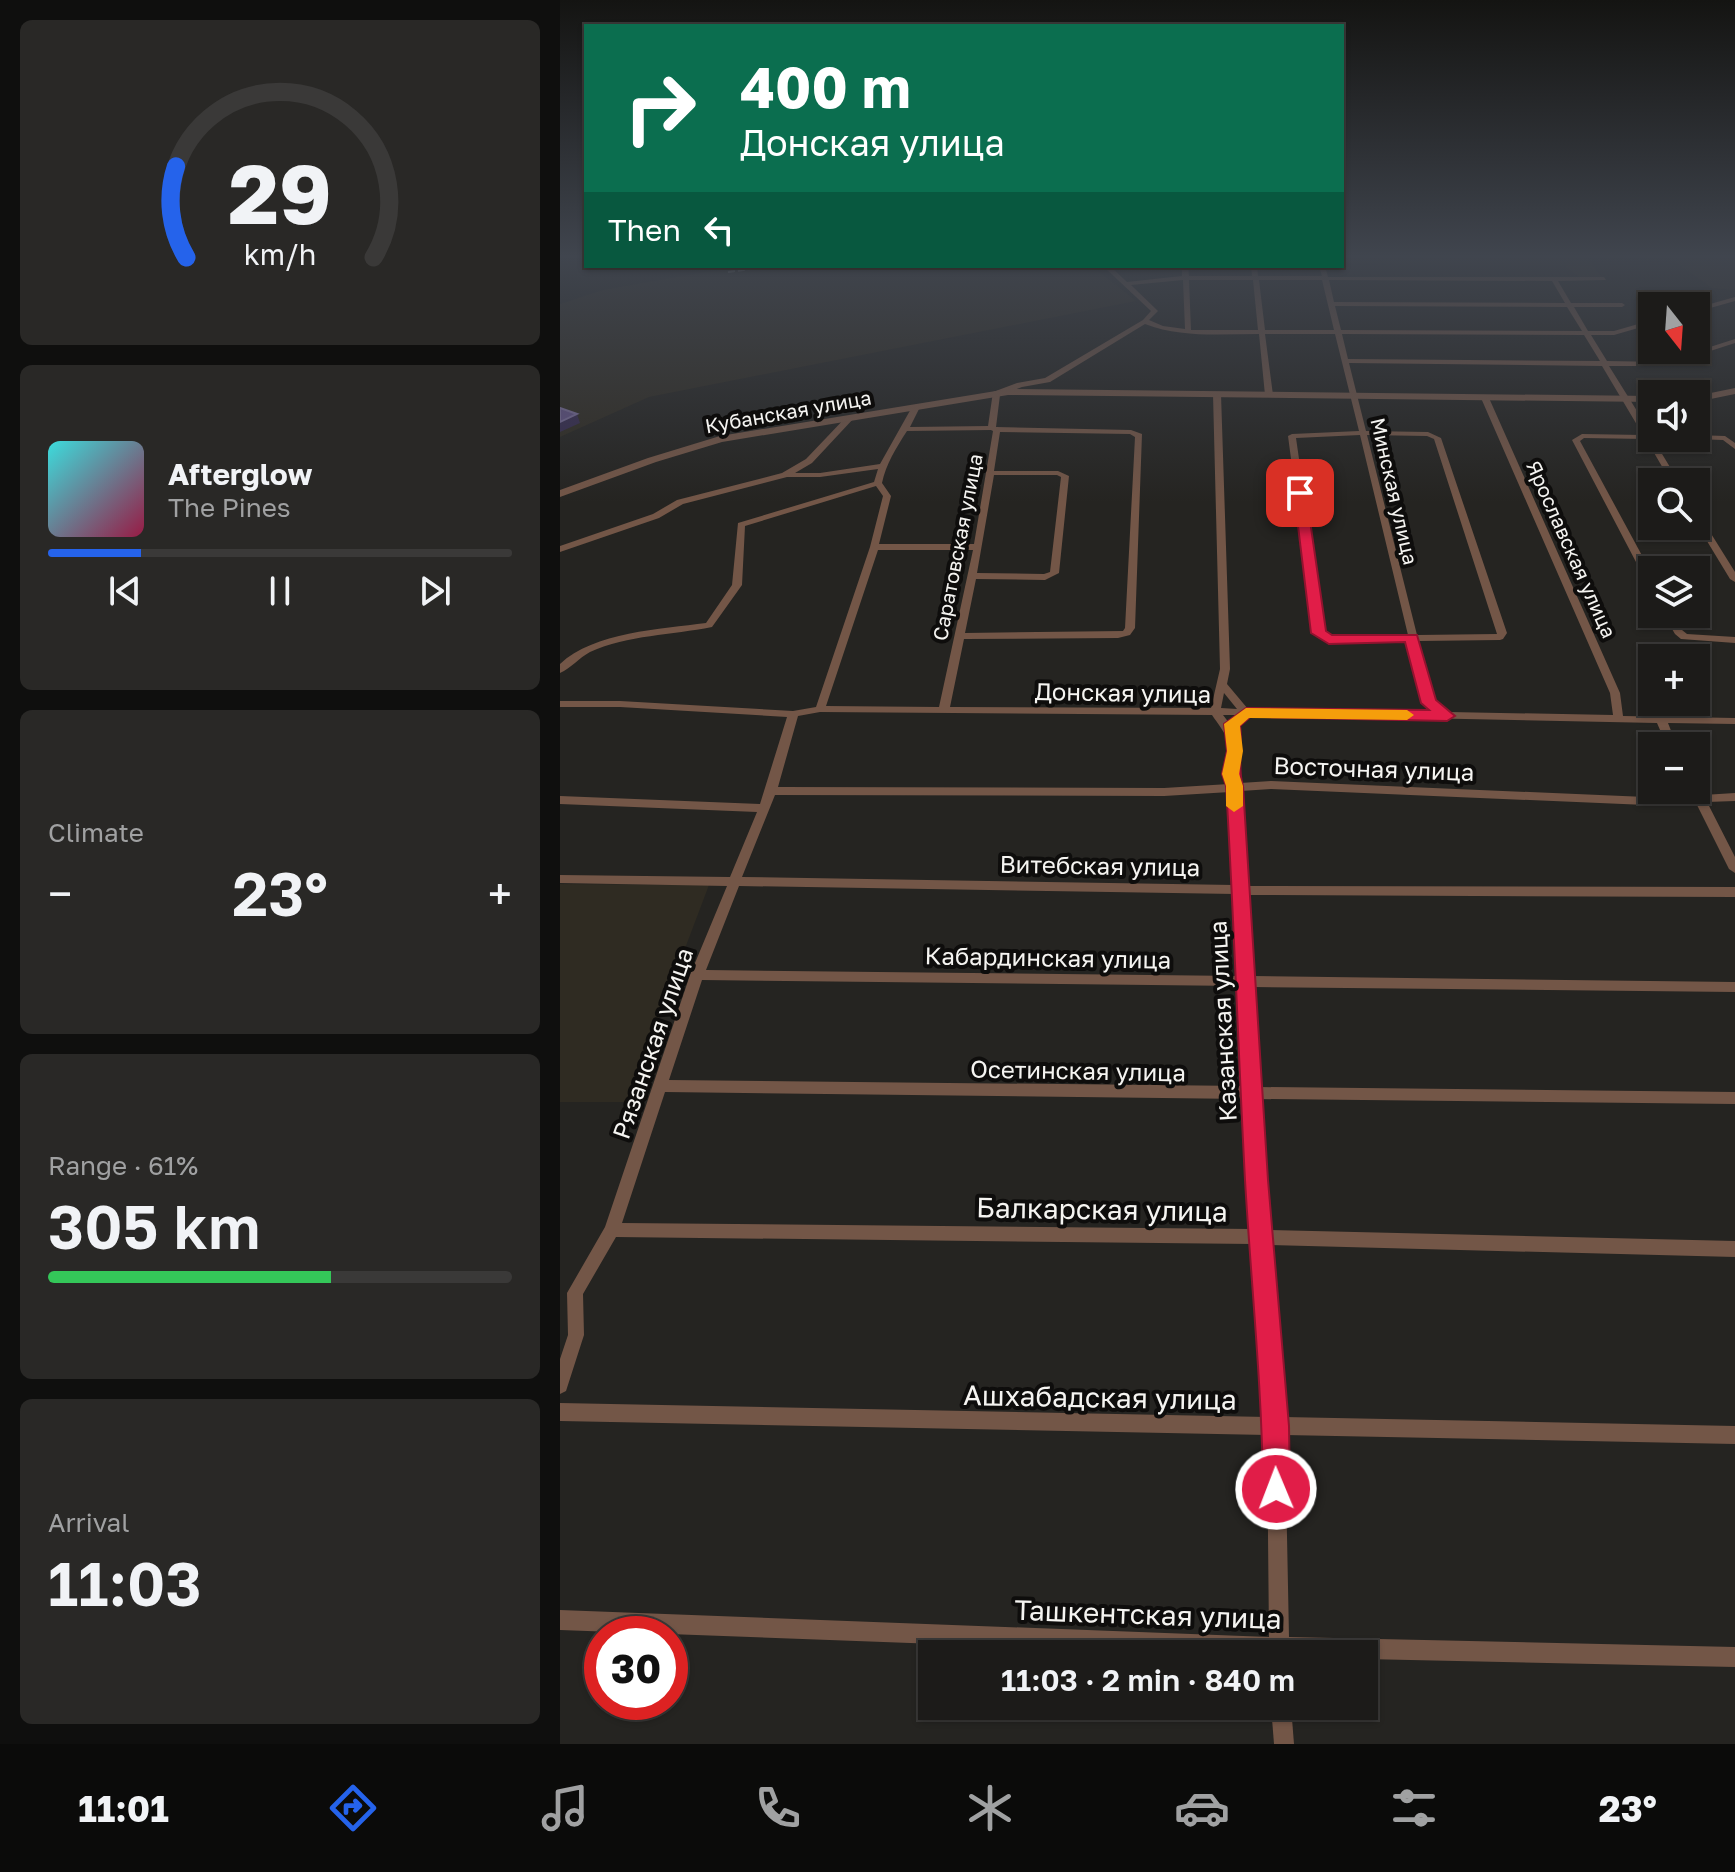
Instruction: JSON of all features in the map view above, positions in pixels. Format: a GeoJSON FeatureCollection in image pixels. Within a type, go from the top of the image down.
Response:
{"type":"FeatureCollection","features":[{"type":"Feature","properties":{"kind":"street"},"geometry":{"type":"LineString","coordinates":[[1045,386],[1117,339]]}},
{"type":"Feature","properties":{"kind":"street"},"geometry":{"type":"LineString","coordinates":[[1263,339],[1269,395]]}},
{"type":"Feature","properties":{"kind":"street","name":"Минская улица"},"geometry":{"type":"LineString","coordinates":[[1341,339],[1429,703],[1447,716]]}},
{"type":"Feature","properties":{"kind":"street"},"geometry":{"type":"LineString","coordinates":[[1589,339],[1638,419]]}},
{"type":"Feature","properties":{"kind":"street"},"geometry":{"type":"LineString","coordinates":[[1345,361],[1664,364],[1735,341]]}},
{"type":"Feature","properties":{"kind":"street","name":"Кубанская улица"},"geometry":{"type":"LineString","coordinates":[[560,494],[712,442],[1045,386],[1217,394],[1638,399]]}},
{"type":"Feature","properties":{"kind":"street"},"geometry":{"type":"LineString","coordinates":[[1710,396],[1735,391]]}},
{"type":"Feature","properties":{"kind":"street","name":"Саратовская улица"},"geometry":{"type":"LineString","coordinates":[[944,709],[991,473],[996,394]]}},
{"type":"Feature","properties":{"kind":"street"},"geometry":{"type":"LineString","coordinates":[[1217,394],[1224,686],[1215,712],[1231,732]]}},
{"type":"Feature","properties":{"kind":"street","name":"Ярославская улица"},"geometry":{"type":"LineString","coordinates":[[1485,398],[1615,693],[1618,717]]}},
{"type":"Feature","properties":{"kind":"street"},"geometry":{"type":"LineString","coordinates":[[820,709],[874,547],[887,496],[878,483],[881,466],[907,429],[916,407]]}},
{"type":"Feature","properties":{"kind":"street"},"geometry":{"type":"LineString","coordinates":[[785,475],[809,461],[850,418]]}},
{"type":"Feature","properties":{"kind":"street"},"geometry":{"type":"LineString","coordinates":[[907,429],[1131,432],[1139,436],[1130,628],[1127,633],[958,636]]}},
{"type":"Feature","properties":{"kind":"street"},"geometry":{"type":"LineString","coordinates":[[1363,433],[1428,434],[1437,438],[1502,633],[1495,638],[1412,638],[1329,639],[1319,633],[1292,436],[1363,433]]}},
{"type":"Feature","properties":{"kind":"street"},"geometry":{"type":"LineString","coordinates":[[1638,437],[1582,436],[1576,440],[1638,557]]}},
{"type":"Feature","properties":{"kind":"street"},"geometry":{"type":"LineString","coordinates":[[1710,437],[1725,438],[1735,447]]}},
{"type":"Feature","properties":{"kind":"street"},"geometry":{"type":"LineString","coordinates":[[560,549],[656,516],[680,502],[785,475],[820,475],[881,466]]}},
{"type":"Feature","properties":{"kind":"street"},"geometry":{"type":"LineString","coordinates":[[972,576],[1045,577],[1054,573],[1065,476],[1058,473],[991,473]]}},
{"type":"Feature","properties":{"kind":"street"},"geometry":{"type":"LineString","coordinates":[[560,670],[567,660],[587,649],[709,625],[737,585],[741,525],[878,483]]}},
{"type":"Feature","properties":{"kind":"street"},"geometry":{"type":"LineString","coordinates":[[1710,539],[1735,579]]}},
{"type":"Feature","properties":{"kind":"street"},"geometry":{"type":"LineString","coordinates":[[874,547],[978,547]]}},
{"type":"Feature","properties":{"kind":"street"},"geometry":{"type":"LineString","coordinates":[[1676,628],[1684,637],[1735,640]]}},
{"type":"Feature","properties":{"kind":"street"},"geometry":{"type":"LineString","coordinates":[[1224,686],[1246,713],[1236,718],[1231,732]]}},
{"type":"Feature","properties":{"kind":"street","name":"Донская улица"},"geometry":{"type":"LineString","coordinates":[[560,704],[620,704],[793,714],[820,709],[944,709],[1735,721]]}},
{"type":"Feature","properties":{"kind":"street","name":"Рязанская улица"},"geometry":{"type":"LineString","coordinates":[[560,1385],[576,1335],[575,1293],[612,1230],[697,975],[771,791],[793,714]]}},
{"type":"Feature","properties":{"kind":"street"},"geometry":{"type":"LineString","coordinates":[[1661,720],[1666,732]]}},
{"type":"Feature","properties":{"kind":"street","name":"Казанская улица"},"geometry":{"type":"LineString","coordinates":[[1231,732],[1235,742],[1231,774],[1235,786],[1248,981],[1260,1237],[1276,1426],[1278,1640]]}},
{"type":"Feature","properties":{"kind":"street","name":"Восточная улица"},"geometry":{"type":"LineString","coordinates":[[771,791],[1164,792],[1235,786],[1638,801]]}},
{"type":"Feature","properties":{"kind":"street","name":"Восточная улица"},"geometry":{"type":"LineString","coordinates":[[1710,795],[1735,797]]}},
{"type":"Feature","properties":{"kind":"street"},"geometry":{"type":"LineString","coordinates":[[560,800],[763,808]]}},
{"type":"Feature","properties":{"kind":"street"},"geometry":{"type":"LineString","coordinates":[[1702,804],[1735,869]]}},
{"type":"Feature","properties":{"kind":"street","name":"Витебская улица"},"geometry":{"type":"LineString","coordinates":[[560,879],[1240,890],[1735,892]]}},
{"type":"Feature","properties":{"kind":"street","name":"Кабардинская улица"},"geometry":{"type":"LineString","coordinates":[[697,975],[1735,987]]}},
{"type":"Feature","properties":{"kind":"street","name":"Осетинская улица"},"geometry":{"type":"LineString","coordinates":[[660,1086],[1735,1098]]}},
{"type":"Feature","properties":{"kind":"street","name":"Балкарская улица"},"geometry":{"type":"LineString","coordinates":[[612,1230],[1260,1237],[1735,1249]]}},
{"type":"Feature","properties":{"kind":"street","name":"Ашхабадская улица"},"geometry":{"type":"LineString","coordinates":[[560,1412],[1735,1435]]}},
{"type":"Feature","properties":{"kind":"street","name":"Ташкентская улица"},"geometry":{"type":"LineString","coordinates":[[560,1620],[1039,1640]]}},
{"type":"Feature","properties":{"kind":"street","name":"Ташкентская улица"},"geometry":{"type":"LineString","coordinates":[[1378,1652],[1735,1657]]}},
{"type":"Feature","properties":{"kind":"street"},"geometry":{"type":"LineString","coordinates":[[1282,1720],[1284,1744]]}},
{"type":"Feature","properties":{"kind":"shaded area"},"geometry":{"type":"Polygon","coordinates":[[[560,339],[941,339],[649,397],[560,437],[560,339]]]}},
{"type":"Feature","properties":{"kind":"shaded area"},"geometry":{"type":"Polygon","coordinates":[[[560,884],[709,885],[627,1102],[560,1102],[560,884]]]}},
{"type":"Feature","properties":{"kind":"building"},"geometry":{"type":"Polygon","coordinates":[[[560,408],[577,414],[560,422],[560,408]]]}},
{"type":"Feature","properties":{"kind":"slow traffic"},"geometry":{"type":"LineString","coordinates":[[1234,806],[1235,786],[1230,764],[1235,751],[1231,732],[1236,718],[1246,713],[1264,712],[1407,715]]}},
{"type":"Feature","properties":{"kind":"route"},"geometry":{"type":"LineString","coordinates":[[1276,1489],[1276,1426],[1260,1237],[1248,981],[1234,811],[1235,786],[1230,764],[1235,751],[1232,724],[1246,713],[1264,712],[1447,716],[1429,703],[1412,638],[1329,639],[1319,633],[1300,493]]}}]}
